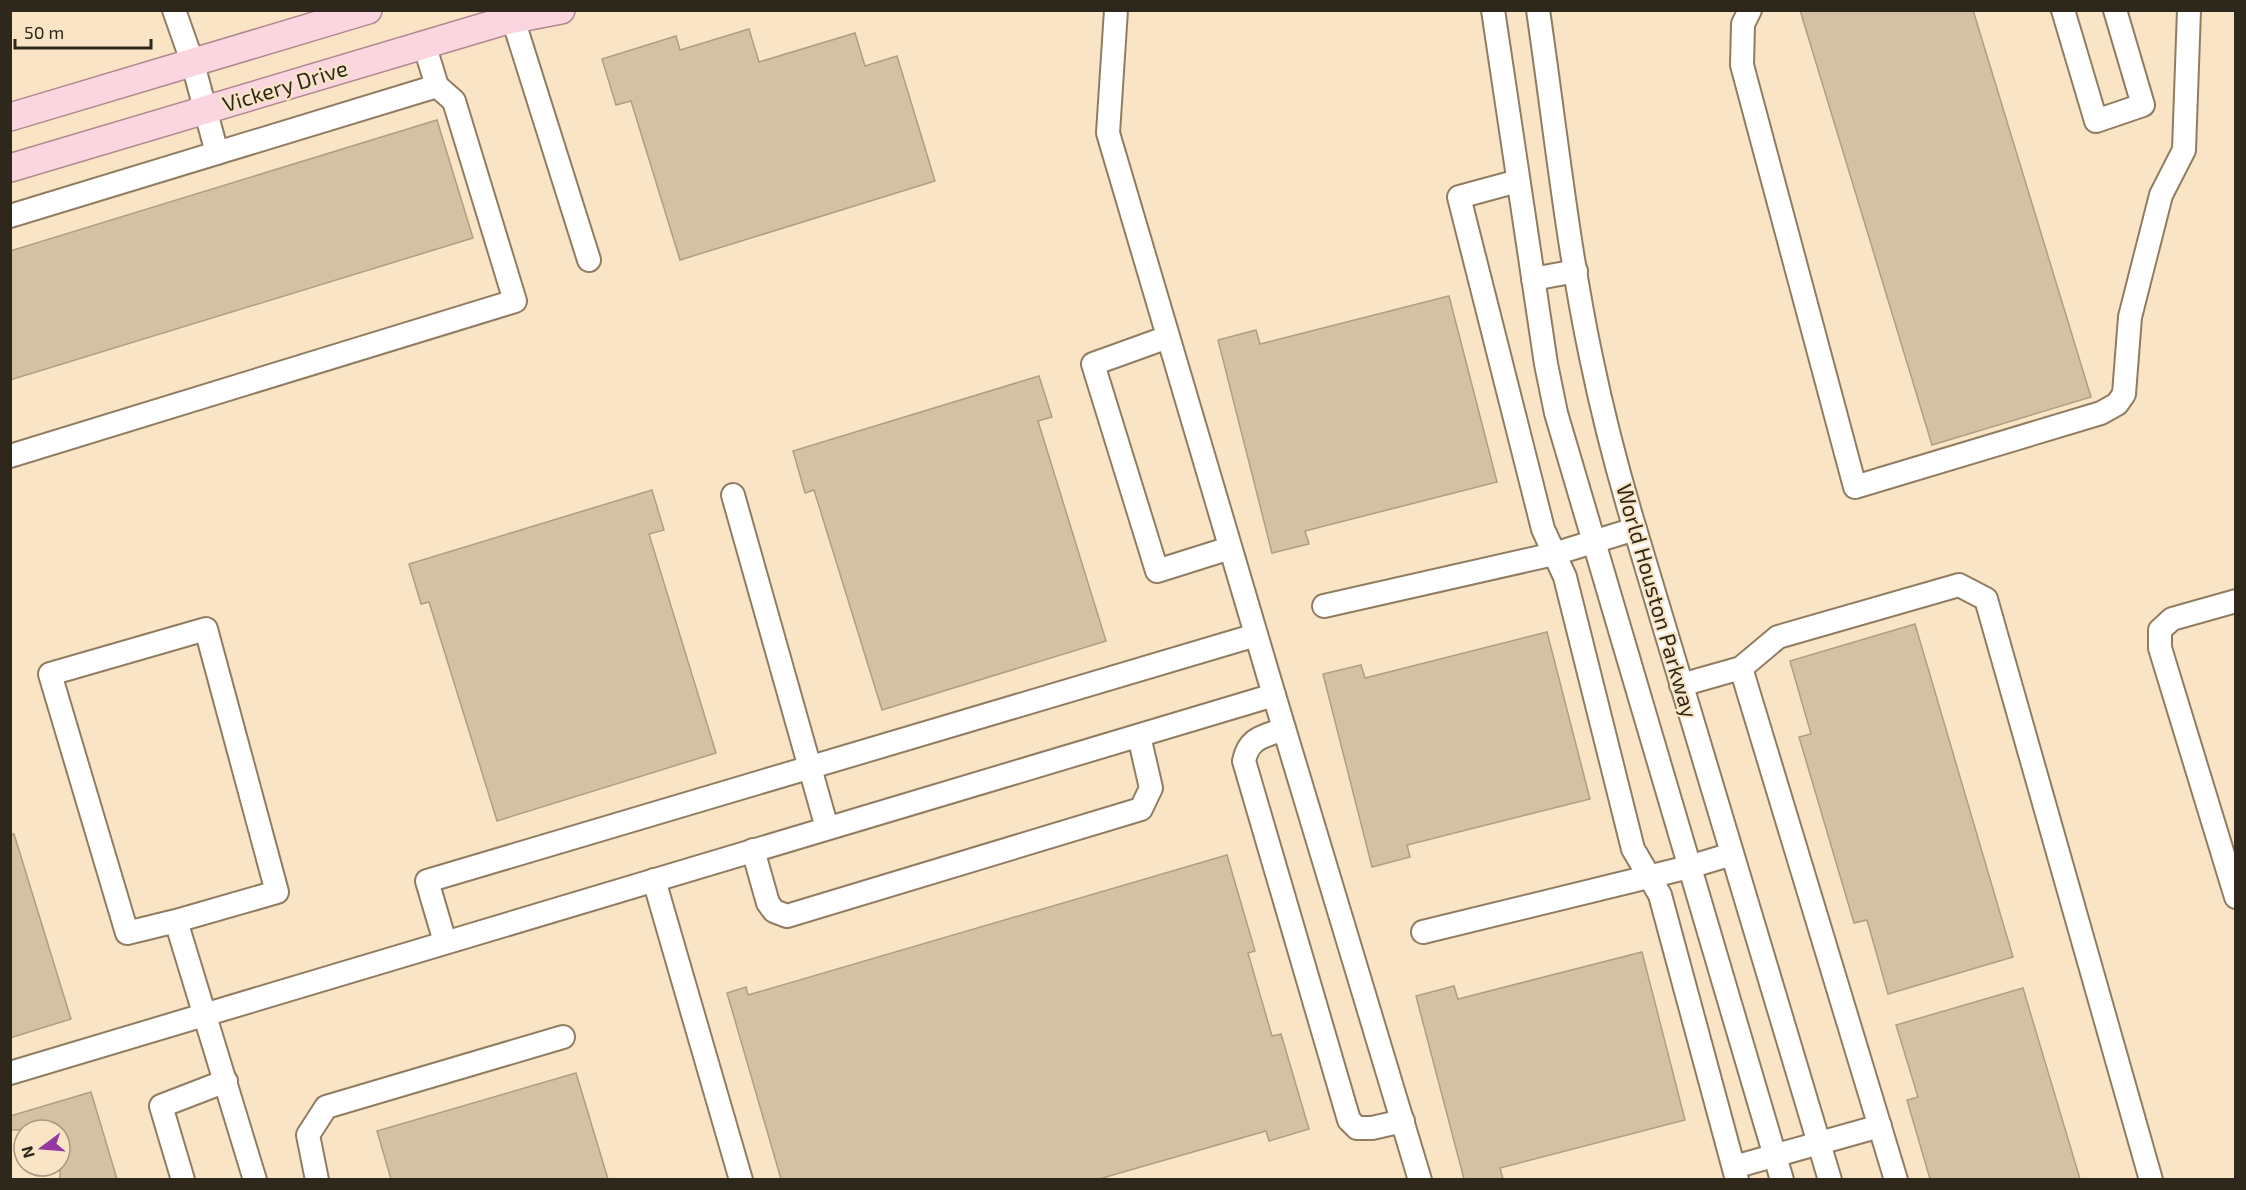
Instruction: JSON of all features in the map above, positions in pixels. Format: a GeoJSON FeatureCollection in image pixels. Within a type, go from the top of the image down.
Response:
{"type":"FeatureCollection","features":[{"type":"Feature","properties":{"kind":"main road"},"geometry":{"type":"LineString","coordinates":[[10,117],[368,10]]}},
{"type":"Feature","properties":{"kind":"main road","name":"Vickery Drive"},"geometry":{"type":"LineString","coordinates":[[10,168],[424,44],[513,19],[561,10]]}},
{"type":"Feature","properties":{"kind":"street"},"geometry":{"type":"LineString","coordinates":[[174,10],[193,64],[217,153]]}},
{"type":"Feature","properties":{"kind":"street"},"geometry":{"type":"LineString","coordinates":[[1116,10],[1107,133],[1420,1179]]}},
{"type":"Feature","properties":{"kind":"street","name":"World Houston Parkway"},"geometry":{"type":"LineString","coordinates":[[1493,10],[1546,364],[1556,413],[1782,1179]]}},
{"type":"Feature","properties":{"kind":"street","name":"World Houston Parkway"},"geometry":{"type":"LineString","coordinates":[[1538,10],[1576,271],[1593,367],[1635,529],[1830,1179]]}},
{"type":"Feature","properties":{"kind":"street"},"geometry":{"type":"LineString","coordinates":[[1750,10],[1743,24],[1742,65],[1855,487],[2102,413],[2116,404],[2124,394],[2130,317],[2161,195],[2184,150],[2189,10]]}},
{"type":"Feature","properties":{"kind":"street"},"geometry":{"type":"LineString","coordinates":[[2062,10],[2096,121],[2143,105],[2115,10]]}},
{"type":"Feature","properties":{"kind":"street"},"geometry":{"type":"LineString","coordinates":[[513,19],[589,260]]}},
{"type":"Feature","properties":{"kind":"street"},"geometry":{"type":"LineString","coordinates":[[10,456],[515,301],[454,100],[437,86],[424,44]]}},
{"type":"Feature","properties":{"kind":"street"},"geometry":{"type":"LineString","coordinates":[[10,216],[437,86]]}},
{"type":"Feature","properties":{"kind":"street"},"geometry":{"type":"LineString","coordinates":[[1518,181],[1459,197],[1544,530],[1565,577],[1633,849],[1660,896],[1736,1173],[1775,1156],[1880,1126]]}},
{"type":"Feature","properties":{"kind":"street"},"geometry":{"type":"LineString","coordinates":[[1533,279],[1576,271]]}},
{"type":"Feature","properties":{"kind":"street"},"geometry":{"type":"LineString","coordinates":[[1168,337],[1093,364],[1158,571],[1230,548]]}},
{"type":"Feature","properties":{"kind":"street"},"geometry":{"type":"LineString","coordinates":[[733,495],[826,828]]}},
{"type":"Feature","properties":{"kind":"street"},"geometry":{"type":"LineString","coordinates":[[1324,606],[1554,554],[1635,529]]}},
{"type":"Feature","properties":{"kind":"street"},"geometry":{"type":"LineString","coordinates":[[1681,685],[1741,668],[1778,637],[1959,585],[1986,598],[2151,1179]]}},
{"type":"Feature","properties":{"kind":"street"},"geometry":{"type":"LineString","coordinates":[[2235,601],[2172,619],[2160,630],[2160,648],[2235,897]]}},
{"type":"Feature","properties":{"kind":"street"},"geometry":{"type":"LineString","coordinates":[[206,629],[277,892],[176,921],[128,933],[50,674],[206,629]]}},
{"type":"Feature","properties":{"kind":"street"},"geometry":{"type":"LineString","coordinates":[[445,942],[427,881],[1256,635]]}},
{"type":"Feature","properties":{"kind":"street"},"geometry":{"type":"LineString","coordinates":[[1741,668],[1896,1179]]}},
{"type":"Feature","properties":{"kind":"street"},"geometry":{"type":"LineString","coordinates":[[10,1073],[1274,695]]}},
{"type":"Feature","properties":{"kind":"street"},"geometry":{"type":"LineString","coordinates":[[1284,729],[1256,740],[1246,748],[1244,761],[1349,1120],[1357,1128],[1372,1128],[1403,1121]]}},
{"type":"Feature","properties":{"kind":"street"},"geometry":{"type":"LineString","coordinates":[[753,850],[768,903],[774,911],[787,916],[1141,809],[1151,788],[1138,736]]}},
{"type":"Feature","properties":{"kind":"street"},"geometry":{"type":"LineString","coordinates":[[1423,932],[1689,867],[1732,854]]}},
{"type":"Feature","properties":{"kind":"street"},"geometry":{"type":"LineString","coordinates":[[654,880],[741,1179]]}},
{"type":"Feature","properties":{"kind":"street"},"geometry":{"type":"LineString","coordinates":[[176,921],[255,1179]]}},
{"type":"Feature","properties":{"kind":"street"},"geometry":{"type":"LineString","coordinates":[[317,1179],[308,1135],[326,1107],[563,1037]]}},
{"type":"Feature","properties":{"kind":"street"},"geometry":{"type":"LineString","coordinates":[[183,1179],[161,1106],[226,1081]]}},
{"type":"Feature","properties":{"kind":"building"},"geometry":{"type":"Polygon","coordinates":[[[1800,10],[1973,10],[2091,397],[1932,445],[1800,10]]]}},
{"type":"Feature","properties":{"kind":"building"},"geometry":{"type":"Polygon","coordinates":[[[749,29],[759,62],[855,33],[865,66],[897,56],[935,181],[680,260],[631,101],[616,105],[602,59],[676,36],[680,50],[749,29]]]}},
{"type":"Feature","properties":{"kind":"building"},"geometry":{"type":"Polygon","coordinates":[[[437,120],[473,238],[10,380],[10,251],[437,120]]]}},
{"type":"Feature","properties":{"kind":"building"},"geometry":{"type":"Polygon","coordinates":[[[1449,296],[1497,482],[1305,531],[1309,544],[1272,553],[1218,340],[1256,330],[1260,344],[1449,296]]]}},
{"type":"Feature","properties":{"kind":"building"},"geometry":{"type":"Polygon","coordinates":[[[1039,376],[1052,417],[1038,421],[1106,641],[882,710],[814,490],[805,493],[793,451],[1039,376]]]}},
{"type":"Feature","properties":{"kind":"building"},"geometry":{"type":"Polygon","coordinates":[[[652,490],[664,530],[649,534],[716,753],[497,821],[429,602],[421,604],[409,564],[652,490]]]}},
{"type":"Feature","properties":{"kind":"building"},"geometry":{"type":"Polygon","coordinates":[[[1915,624],[2013,957],[1888,994],[1867,920],[1854,923],[1799,737],[1811,734],[1790,661],[1915,624]]]}},
{"type":"Feature","properties":{"kind":"building"},"geometry":{"type":"Polygon","coordinates":[[[1547,632],[1590,799],[1407,845],[1410,857],[1372,867],[1323,674],[1361,665],[1365,678],[1547,632]]]}},
{"type":"Feature","properties":{"kind":"building"},"geometry":{"type":"Polygon","coordinates":[[[14,834],[71,1019],[10,1038],[10,835],[14,834]]]}},
{"type":"Feature","properties":{"kind":"building"},"geometry":{"type":"Polygon","coordinates":[[[1227,855],[1255,951],[1248,953],[1272,1036],[1281,1034],[1309,1129],[1269,1141],[1266,1131],[1099,1179],[781,1179],[727,993],[746,987],[748,995],[1227,855]]]}},
{"type":"Feature","properties":{"kind":"building"},"geometry":{"type":"Polygon","coordinates":[[[1642,952],[1685,1120],[1500,1168],[1503,1179],[1464,1179],[1416,996],[1454,986],[1458,999],[1642,952]]]}},
{"type":"Feature","properties":{"kind":"building"},"geometry":{"type":"Polygon","coordinates":[[[2023,988],[2080,1179],[1930,1179],[1907,1100],[1918,1097],[1896,1025],[2023,988]]]}},
{"type":"Feature","properties":{"kind":"building"},"geometry":{"type":"Polygon","coordinates":[[[576,1073],[608,1179],[391,1179],[377,1131],[576,1073]]]}},
{"type":"Feature","properties":{"kind":"building"},"geometry":{"type":"Polygon","coordinates":[[[91,1092],[117,1179],[60,1179],[72,1178],[72,1118],[12,1118],[12,1130],[10,1130],[10,1116],[91,1092]]]}}]}
